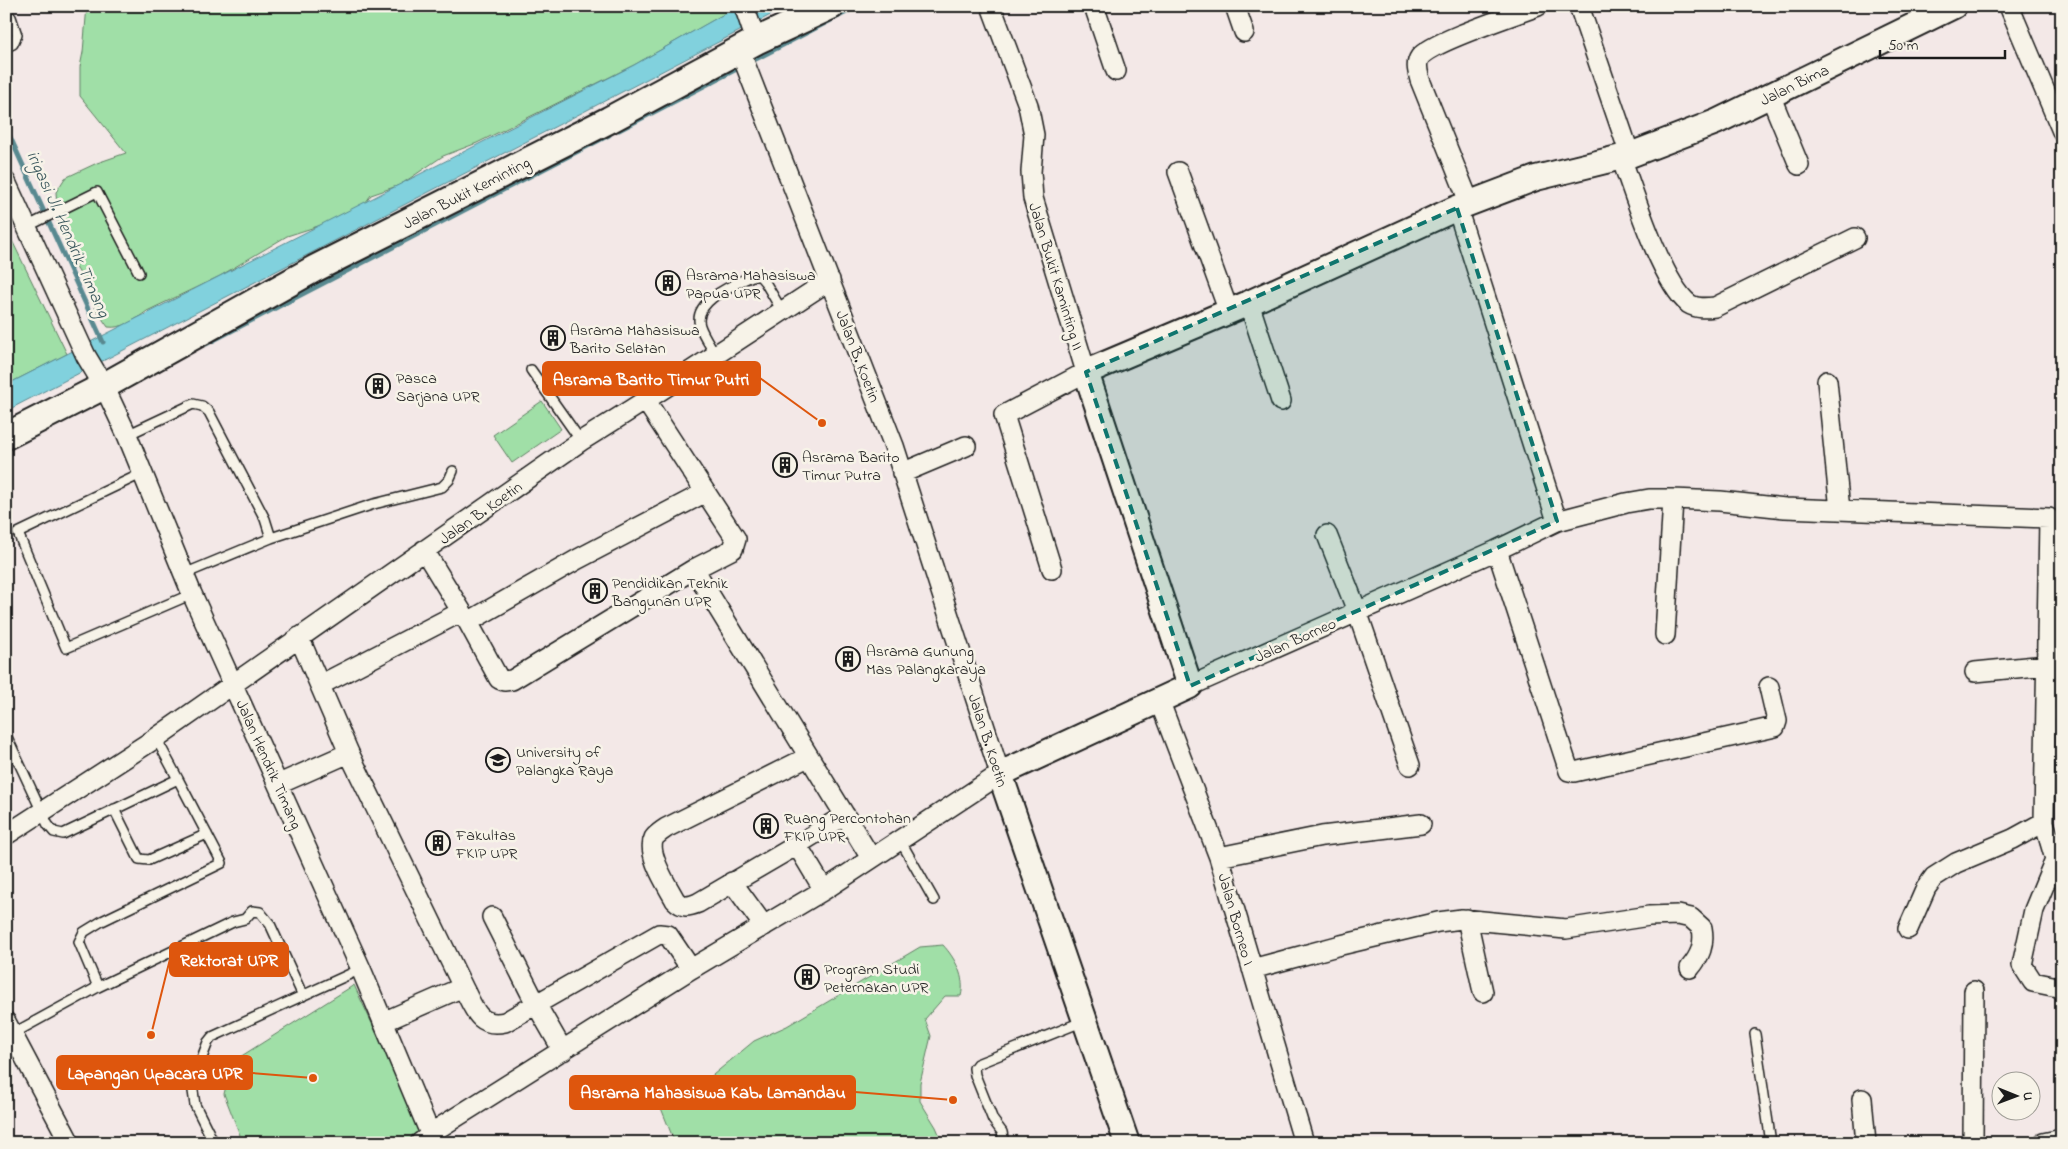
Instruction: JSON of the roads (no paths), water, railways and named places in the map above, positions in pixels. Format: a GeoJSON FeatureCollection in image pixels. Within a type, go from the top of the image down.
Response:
{"type":"FeatureCollection","features":[{"type":"Feature","properties":{"kind":"main road","name":"Jalan Bukit Keminting"},"geometry":{"type":"LineString","coordinates":[[6,436],[99,380],[610,120],[749,39],[831,6]]}},
{"type":"Feature","properties":{"kind":"street","name":"Jalan B. Koetin"},"geometry":{"type":"LineString","coordinates":[[744,6],[749,39],[830,280],[902,473],[1000,774],[1127,1143]]}},
{"type":"Feature","properties":{"kind":"street","name":"Jalan Bukit Kaminting II"},"geometry":{"type":"LineString","coordinates":[[991,6],[1028,106],[1034,135],[1031,172],[1033,198],[1086,372]]}},
{"type":"Feature","properties":{"kind":"street"},"geometry":{"type":"LineString","coordinates":[[1094,6],[1116,71]]}},
{"type":"Feature","properties":{"kind":"street"},"geometry":{"type":"LineString","coordinates":[[1235,6],[1244,32]]}},
{"type":"Feature","properties":{"kind":"street"},"geometry":{"type":"LineString","coordinates":[[1538,6],[1445,42],[1426,52],[1419,59],[1417,67],[1463,206],[1557,521]]}},
{"type":"Feature","properties":{"kind":"street"},"geometry":{"type":"LineString","coordinates":[[1579,6],[1652,242],[1672,284],[1680,296],[1691,305],[1703,308],[1715,306],[1855,238]]}},
{"type":"Feature","properties":{"kind":"street","name":"Jalan Bima"},"geometry":{"type":"LineString","coordinates":[[1086,372],[1239,307],[1463,206],[1536,178],[1626,156],[1716,122],[1954,6]]}},
{"type":"Feature","properties":{"kind":"street"},"geometry":{"type":"LineString","coordinates":[[2009,6],[2062,131]]}},
{"type":"Feature","properties":{"kind":"street"},"geometry":{"type":"LineString","coordinates":[[1770,95],[1799,165]]}},
{"type":"Feature","properties":{"kind":"street"},"geometry":{"type":"LineString","coordinates":[[1178,172],[1281,401]]}},
{"type":"Feature","properties":{"kind":"street"},"geometry":{"type":"LineString","coordinates":[[6,182],[32,225]]}},
{"type":"Feature","properties":{"kind":"street","name":"Jalan Hendrik Timang"},"geometry":{"type":"LineString","coordinates":[[32,225],[86,356],[127,435],[192,594],[361,969],[429,1140]]}},
{"type":"Feature","properties":{"kind":"street","name":"Jalan B. Koetin"},"geometry":{"type":"LineString","coordinates":[[6,835],[156,738],[581,441],[646,401],[830,280]]}},
{"type":"Feature","properties":{"kind":"street"},"geometry":{"type":"LineString","coordinates":[[1052,569],[1004,414],[1086,372],[1190,686]]}},
{"type":"Feature","properties":{"kind":"street"},"geometry":{"type":"LineString","coordinates":[[1827,380],[1840,510]]}},
{"type":"Feature","properties":{"kind":"street"},"geometry":{"type":"LineString","coordinates":[[424,550],[465,617],[499,679],[504,681],[512,680],[694,569],[733,549],[736,539],[704,493],[646,401]]}},
{"type":"Feature","properties":{"kind":"street"},"geometry":{"type":"LineString","coordinates":[[902,473],[966,446]]}},
{"type":"Feature","properties":{"kind":"street"},"geometry":{"type":"LineString","coordinates":[[320,685],[465,617],[704,493]]}},
{"type":"Feature","properties":{"kind":"street","name":"Jalan Borneo"},"geometry":{"type":"LineString","coordinates":[[1000,774],[1158,700],[1497,550],[1557,521],[1649,499],[1720,501],[1785,508],[2049,518],[2046,665]]}},
{"type":"Feature","properties":{"kind":"street"},"geometry":{"type":"LineString","coordinates":[[1665,635],[1673,499]]}},
{"type":"Feature","properties":{"kind":"street"},"geometry":{"type":"LineString","coordinates":[[1327,536],[1357,611],[1410,765]]}},
{"type":"Feature","properties":{"kind":"street"},"geometry":{"type":"LineString","coordinates":[[1497,550],[1569,771],[1574,772],[1775,727],[1777,721],[1769,687]]}},
{"type":"Feature","properties":{"kind":"street"},"geometry":{"type":"LineString","coordinates":[[694,569],[808,757],[872,858]]}},
{"type":"Feature","properties":{"kind":"street"},"geometry":{"type":"LineString","coordinates":[[300,637],[348,753],[463,987],[481,1019],[489,1023],[505,1022],[659,934],[668,935],[691,969]]}},
{"type":"Feature","properties":{"kind":"street"},"geometry":{"type":"LineString","coordinates":[[1975,672],[2046,665],[2054,713],[2044,822],[2055,859],[2034,910],[2022,965],[2033,982],[2062,988]]}},
{"type":"Feature","properties":{"kind":"street","name":"Jalan Borneo I"},"geometry":{"type":"LineString","coordinates":[[1158,700],[1219,857],[1304,1143]]}},
{"type":"Feature","properties":{"kind":"street"},"geometry":{"type":"LineString","coordinates":[[279,784],[348,753]]}},
{"type":"Feature","properties":{"kind":"street"},"geometry":{"type":"LineString","coordinates":[[808,757],[666,828],[655,836],[652,844],[652,854],[675,900],[681,906],[687,907],[698,903],[845,815]]}},
{"type":"Feature","properties":{"kind":"street"},"geometry":{"type":"LineString","coordinates":[[429,1140],[439,1128],[564,1051],[691,969],[824,890],[1000,774]]}},
{"type":"Feature","properties":{"kind":"street"},"geometry":{"type":"LineString","coordinates":[[1908,929],[1926,888],[1934,877],[1956,863],[2013,839],[2044,822]]}},
{"type":"Feature","properties":{"kind":"street"},"geometry":{"type":"LineString","coordinates":[[1219,857],[1322,836],[1422,824]]}},
{"type":"Feature","properties":{"kind":"street"},"geometry":{"type":"LineString","coordinates":[[797,845],[824,890]]}},
{"type":"Feature","properties":{"kind":"street"},"geometry":{"type":"LineString","coordinates":[[732,882],[764,926]]}},
{"type":"Feature","properties":{"kind":"street"},"geometry":{"type":"LineString","coordinates":[[1252,969],[1438,922],[1467,920],[1566,929],[1649,916],[1678,915],[1691,918],[1702,928],[1704,937],[1698,958],[1690,968]]}},
{"type":"Feature","properties":{"kind":"street"},"geometry":{"type":"LineString","coordinates":[[492,917],[536,1004],[564,1051]]}},
{"type":"Feature","properties":{"kind":"street"},"geometry":{"type":"LineString","coordinates":[[1467,920],[1483,992]]}},
{"type":"Feature","properties":{"kind":"street"},"geometry":{"type":"LineString","coordinates":[[383,1022],[463,987]]}},
{"type":"Feature","properties":{"kind":"street"},"geometry":{"type":"LineString","coordinates":[[1974,991],[1974,1143]]}},
{"type":"Feature","properties":{"kind":"street"},"geometry":{"type":"LineString","coordinates":[[9,1028],[70,1143]]}},
{"type":"Feature","properties":{"kind":"street"},"geometry":{"type":"LineString","coordinates":[[1862,1099],[1866,1143]]}},
{"type":"Feature","properties":{"kind":"street"},"geometry":{"type":"LineString","coordinates":[[2043,1143],[2062,1139]]}},
{"type":"Feature","properties":{"kind":"lane"},"geometry":{"type":"LineString","coordinates":[[6,47],[13,44],[17,35],[11,17]]}},
{"type":"Feature","properties":{"kind":"lane"},"geometry":{"type":"LineString","coordinates":[[32,225],[97,192],[139,273]]}},
{"type":"Feature","properties":{"kind":"lane"},"geometry":{"type":"LineString","coordinates":[[715,354],[700,324],[700,312],[705,303],[752,276],[760,276],[766,282],[782,311]]}},
{"type":"Feature","properties":{"kind":"lane"},"geometry":{"type":"LineString","coordinates":[[531,370],[581,441]]}},
{"type":"Feature","properties":{"kind":"lane"},"geometry":{"type":"LineString","coordinates":[[127,435],[193,404],[202,406],[209,412],[265,519],[271,538]]}},
{"type":"Feature","properties":{"kind":"lane"},"geometry":{"type":"LineString","coordinates":[[184,574],[271,538],[374,504],[442,487],[449,480],[452,471]]}},
{"type":"Feature","properties":{"kind":"lane"},"geometry":{"type":"LineString","coordinates":[[144,473],[18,533],[66,648],[192,594]]}},
{"type":"Feature","properties":{"kind":"lane"},"geometry":{"type":"LineString","coordinates":[[6,735],[48,825],[54,832],[62,834],[178,778]]}},
{"type":"Feature","properties":{"kind":"lane"},"geometry":{"type":"LineString","coordinates":[[98,987],[79,942],[84,932],[102,921],[222,863],[156,738]]}},
{"type":"Feature","properties":{"kind":"lane"},"geometry":{"type":"LineString","coordinates":[[114,809],[139,859],[149,860],[208,834]]}},
{"type":"Feature","properties":{"kind":"lane"},"geometry":{"type":"LineString","coordinates":[[900,840],[934,900]]}},
{"type":"Feature","properties":{"kind":"lane"},"geometry":{"type":"LineString","coordinates":[[9,1028],[233,922],[245,919],[252,911],[260,912],[270,924],[303,996]]}},
{"type":"Feature","properties":{"kind":"lane"},"geometry":{"type":"LineString","coordinates":[[214,1143],[195,1105],[192,1084],[208,1042],[212,1037],[361,969]]}},
{"type":"Feature","properties":{"kind":"lane"},"geometry":{"type":"LineString","coordinates":[[1004,1143],[1002,1132],[993,1120],[974,1068],[977,1064],[1085,1021]]}},
{"type":"Feature","properties":{"kind":"lane"},"geometry":{"type":"LineString","coordinates":[[1755,1034],[1771,1143]]}},
{"type":"Feature","properties":{"kind":"water"},"geometry":{"type":"Polygon","coordinates":[[[738,6],[788,6],[6,411],[6,385],[634,65],[738,6]]]}},
{"type":"Feature","properties":{"kind":"waterway"},"geometry":{"type":"LineString","coordinates":[[619,130],[858,6]]}},
{"type":"Feature","properties":{"kind":"waterway","name":"irigasi Jl. Hendrik Timang"},"geometry":{"type":"LineString","coordinates":[[6,128],[103,342]]}},
{"type":"Feature","properties":{"kind":"waterway"},"geometry":{"type":"LineString","coordinates":[[206,344],[609,135]]}},
{"type":"Feature","properties":{"kind":"place","name":"Asrama Mahasiswa Papua UPR"},"geometry":{"type":"Point","coordinates":[668,283]}},
{"type":"Feature","properties":{"kind":"place","name":"Asrama Mahasiswa Barito Selatan"},"geometry":{"type":"Point","coordinates":[553,338]}},
{"type":"Feature","properties":{"kind":"place","name":"Pasca Sarjana UPR"},"geometry":{"type":"Point","coordinates":[378,386]}},
{"type":"Feature","properties":{"kind":"place","name":"Asrama Barito Timur Putri"},"geometry":{"type":"Point","coordinates":[822,423]}},
{"type":"Feature","properties":{"kind":"place","name":"Asrama Barito Timur Putra"},"geometry":{"type":"Point","coordinates":[785,465]}},
{"type":"Feature","properties":{"kind":"place","name":"Pendidikan Teknik Bangunan UPR"},"geometry":{"type":"Point","coordinates":[595,591]}},
{"type":"Feature","properties":{"kind":"place","name":"Asrama Gunung Mas Palangkaraya"},"geometry":{"type":"Point","coordinates":[848,659]}},
{"type":"Feature","properties":{"kind":"place","name":"University of Palangka Raya"},"geometry":{"type":"Point","coordinates":[498,760]}},
{"type":"Feature","properties":{"kind":"place","name":"Ruang Percontohan FKIP UPR"},"geometry":{"type":"Point","coordinates":[766,826]}},
{"type":"Feature","properties":{"kind":"place","name":"Fakultas FKIP UPR"},"geometry":{"type":"Point","coordinates":[438,843]}},
{"type":"Feature","properties":{"kind":"place","name":"Program Studi Peternakan UPR"},"geometry":{"type":"Point","coordinates":[807,977]}},
{"type":"Feature","properties":{"kind":"place","name":"Rektorat UPR"},"geometry":{"type":"Point","coordinates":[151,1035]}},
{"type":"Feature","properties":{"kind":"place","name":"Lapangan Upacara UPR"},"geometry":{"type":"Point","coordinates":[313,1078]}},
{"type":"Feature","properties":{"kind":"place","name":"Asrama Mahasiswa Kab. Lamandau"},"geometry":{"type":"Point","coordinates":[953,1100]}}]}
